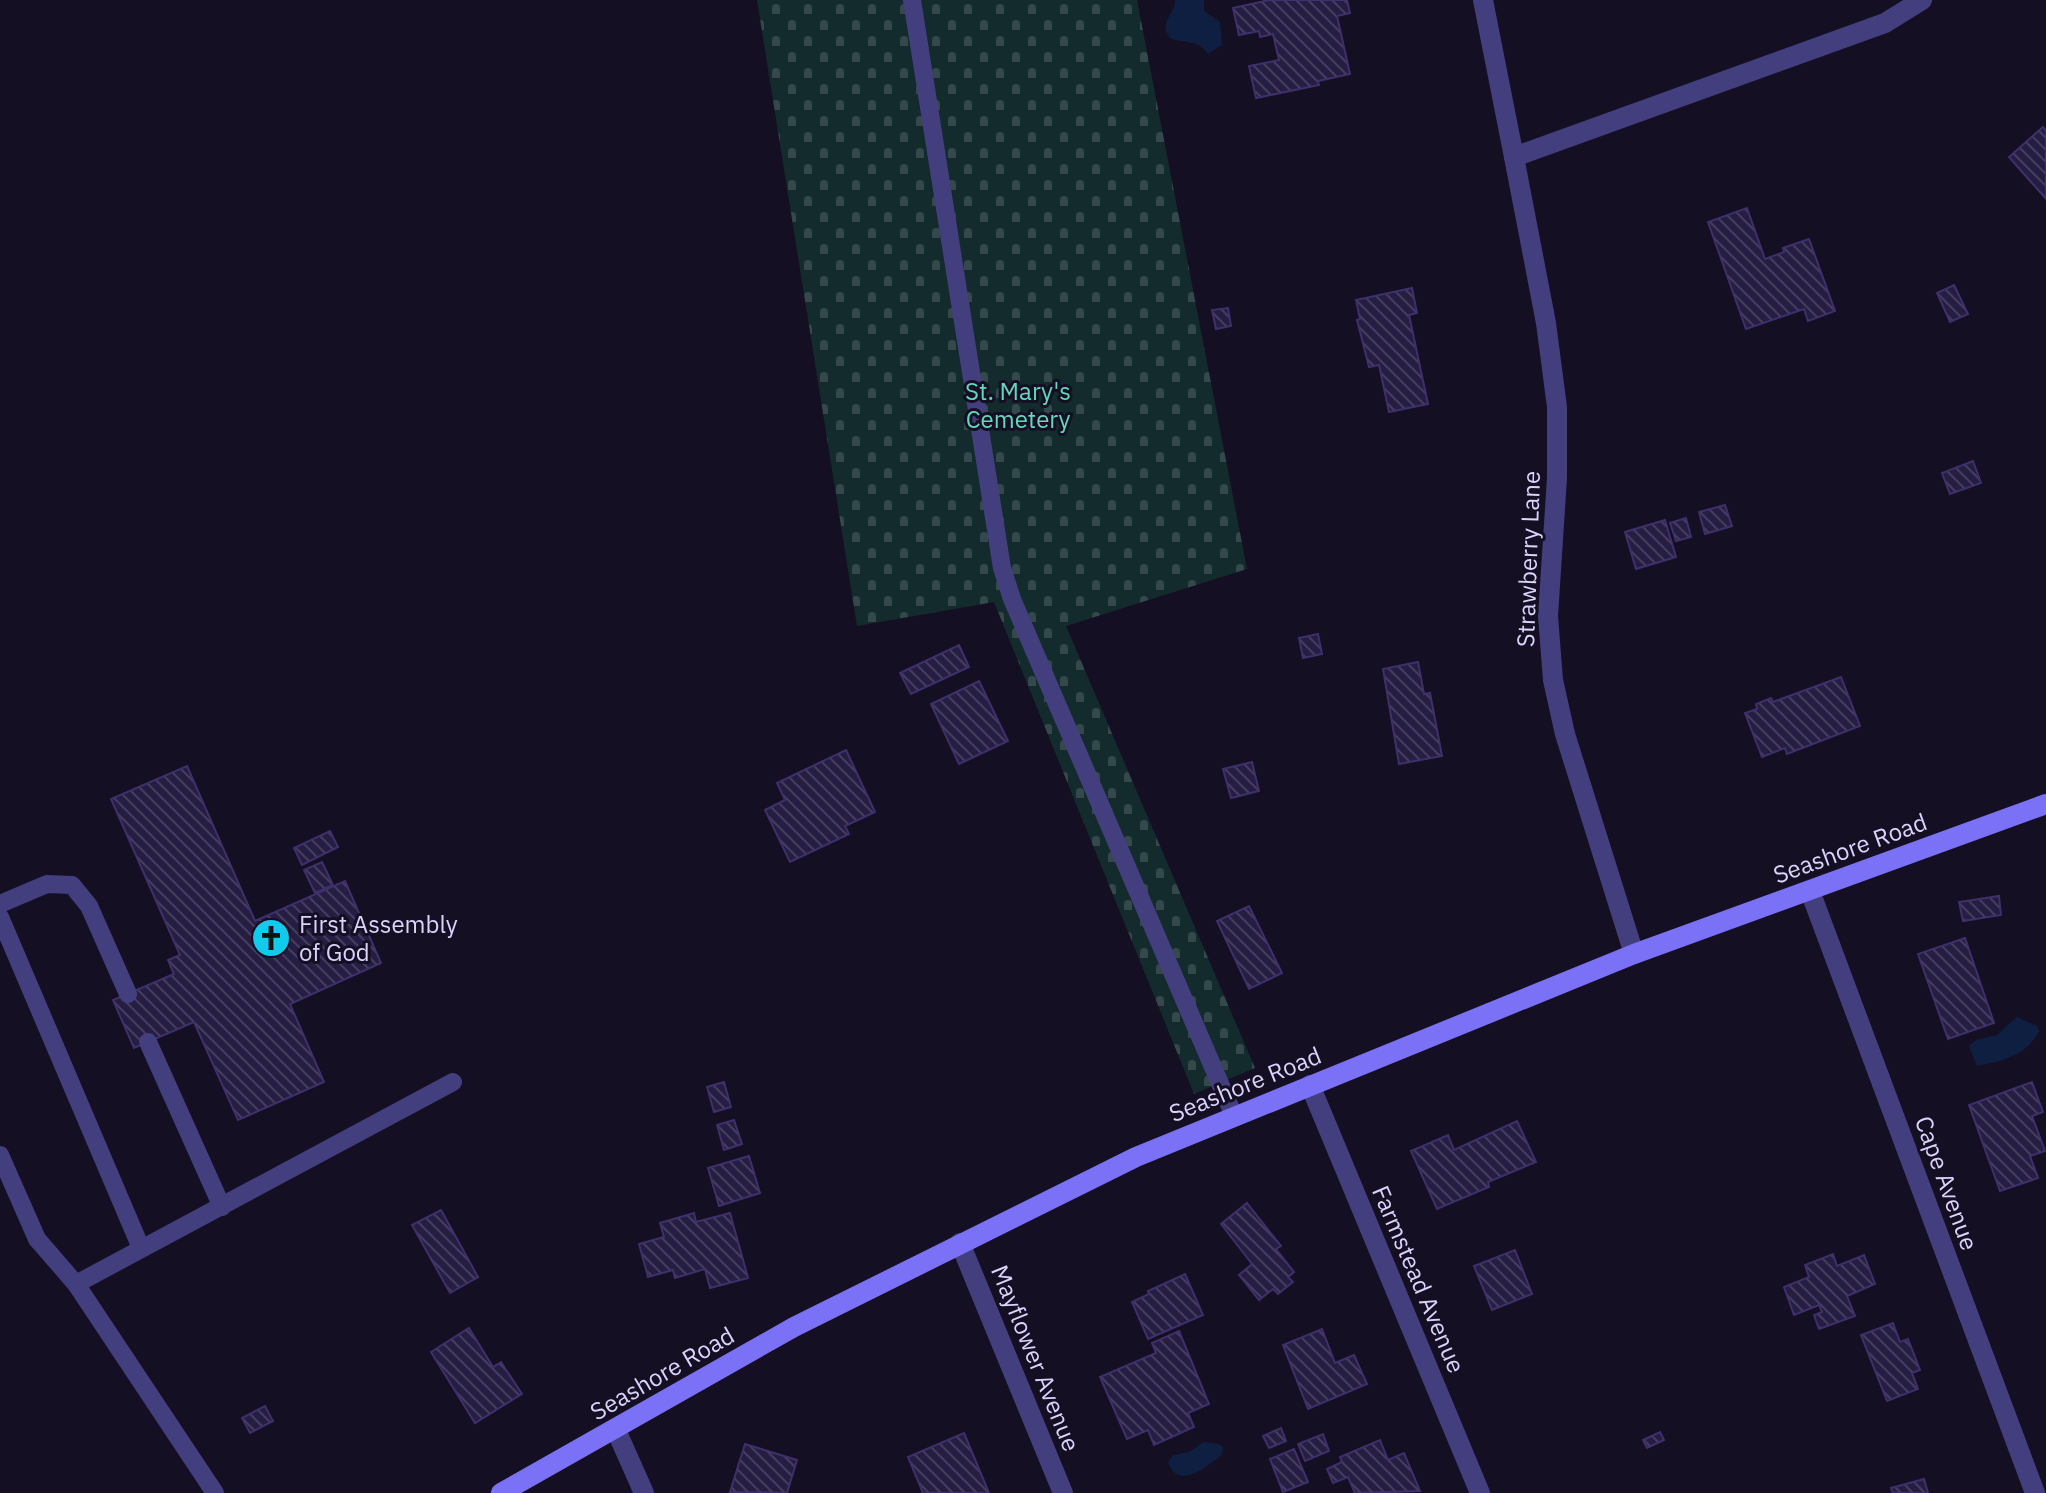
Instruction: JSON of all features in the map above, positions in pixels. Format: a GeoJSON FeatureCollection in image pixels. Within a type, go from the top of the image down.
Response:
{"type":"FeatureCollection","features":[{"type":"Feature","properties":{"kind":"main road","name":"Seashore Road"},"geometry":{"type":"LineString","coordinates":[[501,1493],[794,1327],[1136,1157],[1634,954],[2046,804]]}},
{"type":"Feature","properties":{"kind":"street","name":"Strawberry Lane"},"geometry":{"type":"LineString","coordinates":[[1483,0],[1546,323],[1557,407],[1557,478],[1548,616],[1553,680],[1565,734],[1634,954]]}},
{"type":"Feature","properties":{"kind":"street"},"geometry":{"type":"LineString","coordinates":[[1514,157],[1885,23],[1922,0]]}},
{"type":"Feature","properties":{"kind":"street","name":"Cape Avenue"},"geometry":{"type":"LineString","coordinates":[[1810,891],[2035,1493]]}},
{"type":"Feature","properties":{"kind":"street","name":"Farmstead Avenue"},"geometry":{"type":"LineString","coordinates":[[1310,1085],[1480,1493]]}},
{"type":"Feature","properties":{"kind":"street","name":"Mayflower Avenue"},"geometry":{"type":"LineString","coordinates":[[960,1243],[1063,1493]]}},
{"type":"Feature","properties":{"kind":"street"},"geometry":{"type":"LineString","coordinates":[[616,1430],[644,1493]]}},
{"type":"Feature","properties":{"kind":"lane"},"geometry":{"type":"LineString","coordinates":[[912,0],[1002,568],[1012,599],[1234,1116]]}},
{"type":"Feature","properties":{"kind":"lane"},"geometry":{"type":"LineString","coordinates":[[0,904],[47,884],[72,885],[89,906],[128,994]]}},
{"type":"Feature","properties":{"kind":"lane"},"geometry":{"type":"LineString","coordinates":[[0,917],[141,1248]]}},
{"type":"Feature","properties":{"kind":"lane"},"geometry":{"type":"LineString","coordinates":[[148,1042],[222,1207]]}},
{"type":"Feature","properties":{"kind":"lane"},"geometry":{"type":"LineString","coordinates":[[76,1284],[453,1082]]}},
{"type":"Feature","properties":{"kind":"lane"},"geometry":{"type":"LineString","coordinates":[[0,1155],[37,1239],[76,1284],[215,1493]]}},
{"type":"Feature","properties":{"kind":"green space","name":"St. Mary's Cemetery"},"geometry":{"type":"Polygon","coordinates":[[[757,0],[1137,0],[1247,569],[1066,626],[1255,1068],[1194,1094],[994,602],[857,626],[757,0]]]}},
{"type":"Feature","properties":{"kind":"water"},"geometry":{"type":"Polygon","coordinates":[[[1175,0],[1204,0],[1204,11],[1220,22],[1222,45],[1208,54],[1196,44],[1170,38],[1166,23],[1175,0]]]}},
{"type":"Feature","properties":{"kind":"water"},"geometry":{"type":"Polygon","coordinates":[[[2017,1017],[2037,1026],[2039,1031],[2034,1039],[2013,1056],[1977,1066],[1969,1046],[1976,1040],[1997,1035],[2017,1017]]]}},
{"type":"Feature","properties":{"kind":"water"},"geometry":{"type":"Polygon","coordinates":[[[1204,1442],[1219,1444],[1223,1448],[1222,1454],[1193,1474],[1178,1475],[1172,1471],[1168,1462],[1173,1455],[1189,1452],[1204,1442]]]}},
{"type":"Feature","properties":{"kind":"building"},"geometry":{"type":"Polygon","coordinates":[[[1269,0],[1347,0],[1350,13],[1337,16],[1350,74],[1318,81],[1319,85],[1256,98],[1249,66],[1279,60],[1273,34],[1260,37],[1259,31],[1239,35],[1233,8],[1269,0]]]}},
{"type":"Feature","properties":{"kind":"building"},"geometry":{"type":"Polygon","coordinates":[[[2043,127],[2046,131],[2046,199],[2009,157],[2043,127]]]}},
{"type":"Feature","properties":{"kind":"building"},"geometry":{"type":"Polygon","coordinates":[[[1747,208],[1765,259],[1784,252],[1783,248],[1809,239],[1835,311],[1808,321],[1804,309],[1746,329],[1708,222],[1747,208]]]}},
{"type":"Feature","properties":{"kind":"building"},"geometry":{"type":"Polygon","coordinates":[[[1954,285],[1968,314],[1950,322],[1937,293],[1954,285]]]}},
{"type":"Feature","properties":{"kind":"building"},"geometry":{"type":"Polygon","coordinates":[[[1412,288],[1417,313],[1409,315],[1428,404],[1389,412],[1379,365],[1369,367],[1357,320],[1360,319],[1356,300],[1412,288]]]}},
{"type":"Feature","properties":{"kind":"building"},"geometry":{"type":"Polygon","coordinates":[[[1228,308],[1231,326],[1216,329],[1212,310],[1228,308]]]}},
{"type":"Feature","properties":{"kind":"building"},"geometry":{"type":"Polygon","coordinates":[[[1973,461],[1981,483],[1950,494],[1942,473],[1973,461]]]}},
{"type":"Feature","properties":{"kind":"building"},"geometry":{"type":"Polygon","coordinates":[[[1725,505],[1732,526],[1705,534],[1699,512],[1725,505]]]}},
{"type":"Feature","properties":{"kind":"building"},"geometry":{"type":"Polygon","coordinates":[[[1686,518],[1691,537],[1676,541],[1670,523],[1686,518]]]}},
{"type":"Feature","properties":{"kind":"building"},"geometry":{"type":"Polygon","coordinates":[[[1665,520],[1676,557],[1636,569],[1625,532],[1665,520]]]}},
{"type":"Feature","properties":{"kind":"building"},"geometry":{"type":"Polygon","coordinates":[[[1318,634],[1322,654],[1303,658],[1299,638],[1318,634]]]}},
{"type":"Feature","properties":{"kind":"building"},"geometry":{"type":"Polygon","coordinates":[[[959,645],[969,667],[911,694],[900,673],[959,645]]]}},
{"type":"Feature","properties":{"kind":"building"},"geometry":{"type":"Polygon","coordinates":[[[1418,662],[1424,694],[1430,693],[1442,756],[1399,764],[1383,669],[1418,662]]]}},
{"type":"Feature","properties":{"kind":"building"},"geometry":{"type":"Polygon","coordinates":[[[1841,677],[1860,726],[1787,754],[1785,748],[1762,757],[1745,713],[1757,709],[1756,704],[1771,698],[1773,702],[1841,677]]]}},
{"type":"Feature","properties":{"kind":"building"},"geometry":{"type":"Polygon","coordinates":[[[979,681],[1008,741],[959,764],[931,704],[979,681]]]}},
{"type":"Feature","properties":{"kind":"building"},"geometry":{"type":"Polygon","coordinates":[[[846,750],[875,812],[845,826],[849,834],[790,862],[765,810],[785,800],[777,783],[846,750]]]}},
{"type":"Feature","properties":{"kind":"building"},"geometry":{"type":"Polygon","coordinates":[[[1252,762],[1259,791],[1231,798],[1223,769],[1252,762]]]}},
{"type":"Feature","properties":{"kind":"building","name":"First Assembly of God"},"geometry":{"type":"Polygon","coordinates":[[[187,766],[255,921],[345,881],[381,963],[290,1004],[324,1082],[238,1120],[194,1022],[134,1048],[113,1000],[174,974],[168,960],[180,955],[111,799],[187,766]]]}},
{"type":"Feature","properties":{"kind":"building"},"geometry":{"type":"Polygon","coordinates":[[[330,831],[338,847],[302,865],[294,848],[330,831]]]}},
{"type":"Feature","properties":{"kind":"building"},"geometry":{"type":"Polygon","coordinates":[[[322,862],[333,885],[315,893],[304,870],[322,862]]]}},
{"type":"Feature","properties":{"kind":"building"},"geometry":{"type":"Polygon","coordinates":[[[1999,896],[2001,915],[1963,921],[1959,902],[1999,896]]]}},
{"type":"Feature","properties":{"kind":"building"},"geometry":{"type":"Polygon","coordinates":[[[1249,906],[1282,973],[1249,989],[1217,921],[1249,906]]]}},
{"type":"Feature","properties":{"kind":"building"},"geometry":{"type":"Polygon","coordinates":[[[1965,938],[1994,1023],[1948,1039],[1918,954],[1965,938]]]}},
{"type":"Feature","properties":{"kind":"building"},"geometry":{"type":"Polygon","coordinates":[[[724,1082],[731,1107],[714,1112],[707,1087],[724,1082]]]}},
{"type":"Feature","properties":{"kind":"building"},"geometry":{"type":"Polygon","coordinates":[[[2032,1082],[2043,1112],[2032,1116],[2045,1151],[2030,1156],[2038,1178],[2000,1191],[1969,1105],[2032,1082]]]}},
{"type":"Feature","properties":{"kind":"building"},"geometry":{"type":"Polygon","coordinates":[[[734,1120],[742,1144],[724,1150],[717,1125],[734,1120]]]}},
{"type":"Feature","properties":{"kind":"building"},"geometry":{"type":"Polygon","coordinates":[[[1517,1121],[1536,1162],[1488,1182],[1489,1187],[1437,1209],[1411,1151],[1448,1135],[1454,1150],[1517,1121]]]}},
{"type":"Feature","properties":{"kind":"building"},"geometry":{"type":"Polygon","coordinates":[[[749,1156],[760,1193],[719,1206],[708,1168],[749,1156]]]}},
{"type":"Feature","properties":{"kind":"building"},"geometry":{"type":"Polygon","coordinates":[[[1247,1203],[1281,1246],[1276,1249],[1294,1272],[1288,1277],[1293,1282],[1278,1294],[1273,1289],[1259,1300],[1239,1275],[1252,1264],[1221,1224],[1247,1203]]]}},
{"type":"Feature","properties":{"kind":"building"},"geometry":{"type":"Polygon","coordinates":[[[441,1210],[478,1277],[450,1293],[412,1225],[441,1210]]]}},
{"type":"Feature","properties":{"kind":"building"},"geometry":{"type":"Polygon","coordinates":[[[694,1213],[696,1222],[730,1213],[748,1278],[710,1288],[705,1269],[675,1278],[673,1270],[648,1277],[639,1244],[664,1237],[660,1223],[694,1213]]]}},
{"type":"Feature","properties":{"kind":"building"},"geometry":{"type":"Polygon","coordinates":[[[1515,1250],[1532,1294],[1492,1310],[1474,1266],[1515,1250]]]}},
{"type":"Feature","properties":{"kind":"building"},"geometry":{"type":"Polygon","coordinates":[[[1833,1254],[1837,1266],[1864,1255],[1875,1284],[1847,1296],[1855,1316],[1819,1329],[1814,1315],[1822,1312],[1819,1305],[1794,1315],[1784,1287],[1809,1277],[1805,1265],[1833,1254]]]}},
{"type":"Feature","properties":{"kind":"building"},"geometry":{"type":"Polygon","coordinates":[[[1185,1274],[1203,1315],[1148,1339],[1132,1302],[1185,1274]]]}},
{"type":"Feature","properties":{"kind":"building"},"geometry":{"type":"Polygon","coordinates":[[[1893,1323],[1900,1342],[1908,1339],[1920,1370],[1912,1373],[1918,1389],[1887,1401],[1861,1335],[1893,1323]]]}},
{"type":"Feature","properties":{"kind":"building"},"geometry":{"type":"Polygon","coordinates":[[[469,1328],[493,1367],[501,1362],[522,1394],[475,1423],[431,1352],[469,1328]]]}},
{"type":"Feature","properties":{"kind":"building"},"geometry":{"type":"Polygon","coordinates":[[[1322,1329],[1335,1363],[1354,1355],[1367,1384],[1308,1409],[1283,1345],[1322,1329]]]}},
{"type":"Feature","properties":{"kind":"building"},"geometry":{"type":"Polygon","coordinates":[[[1179,1331],[1209,1404],[1188,1413],[1194,1427],[1154,1445],[1148,1430],[1127,1439],[1100,1377],[1156,1353],[1152,1343],[1179,1331]]]}},
{"type":"Feature","properties":{"kind":"building"},"geometry":{"type":"Polygon","coordinates":[[[265,1406],[273,1421],[250,1433],[242,1418],[265,1406]]]}},
{"type":"Feature","properties":{"kind":"building"},"geometry":{"type":"Polygon","coordinates":[[[1281,1428],[1286,1441],[1269,1448],[1263,1436],[1281,1428]]]}},
{"type":"Feature","properties":{"kind":"building"},"geometry":{"type":"Polygon","coordinates":[[[1660,1432],[1664,1440],[1647,1448],[1643,1440],[1660,1432]]]}},
{"type":"Feature","properties":{"kind":"building"},"geometry":{"type":"Polygon","coordinates":[[[964,1433],[989,1493],[923,1493],[908,1457],[964,1433]]]}},
{"type":"Feature","properties":{"kind":"building"},"geometry":{"type":"Polygon","coordinates":[[[1323,1434],[1329,1451],[1305,1461],[1298,1444],[1323,1434]]]}},
{"type":"Feature","properties":{"kind":"building"},"geometry":{"type":"Polygon","coordinates":[[[1380,1440],[1388,1460],[1404,1453],[1420,1491],[1355,1493],[1348,1477],[1333,1483],[1327,1469],[1342,1462],[1340,1457],[1380,1440]]]}},
{"type":"Feature","properties":{"kind":"building"},"geometry":{"type":"Polygon","coordinates":[[[745,1444],[797,1460],[787,1493],[730,1492],[745,1444]]]}},
{"type":"Feature","properties":{"kind":"building"},"geometry":{"type":"Polygon","coordinates":[[[1294,1449],[1308,1482],[1283,1492],[1270,1459],[1294,1449]]]}},
{"type":"Feature","properties":{"kind":"building"},"geometry":{"type":"Polygon","coordinates":[[[1924,1479],[1928,1493],[1893,1493],[1891,1488],[1924,1479]]]}},
{"type":"Feature","properties":{"kind":"place","name":"First Assembly of God"},"geometry":{"type":"Point","coordinates":[271,938]}}]}
